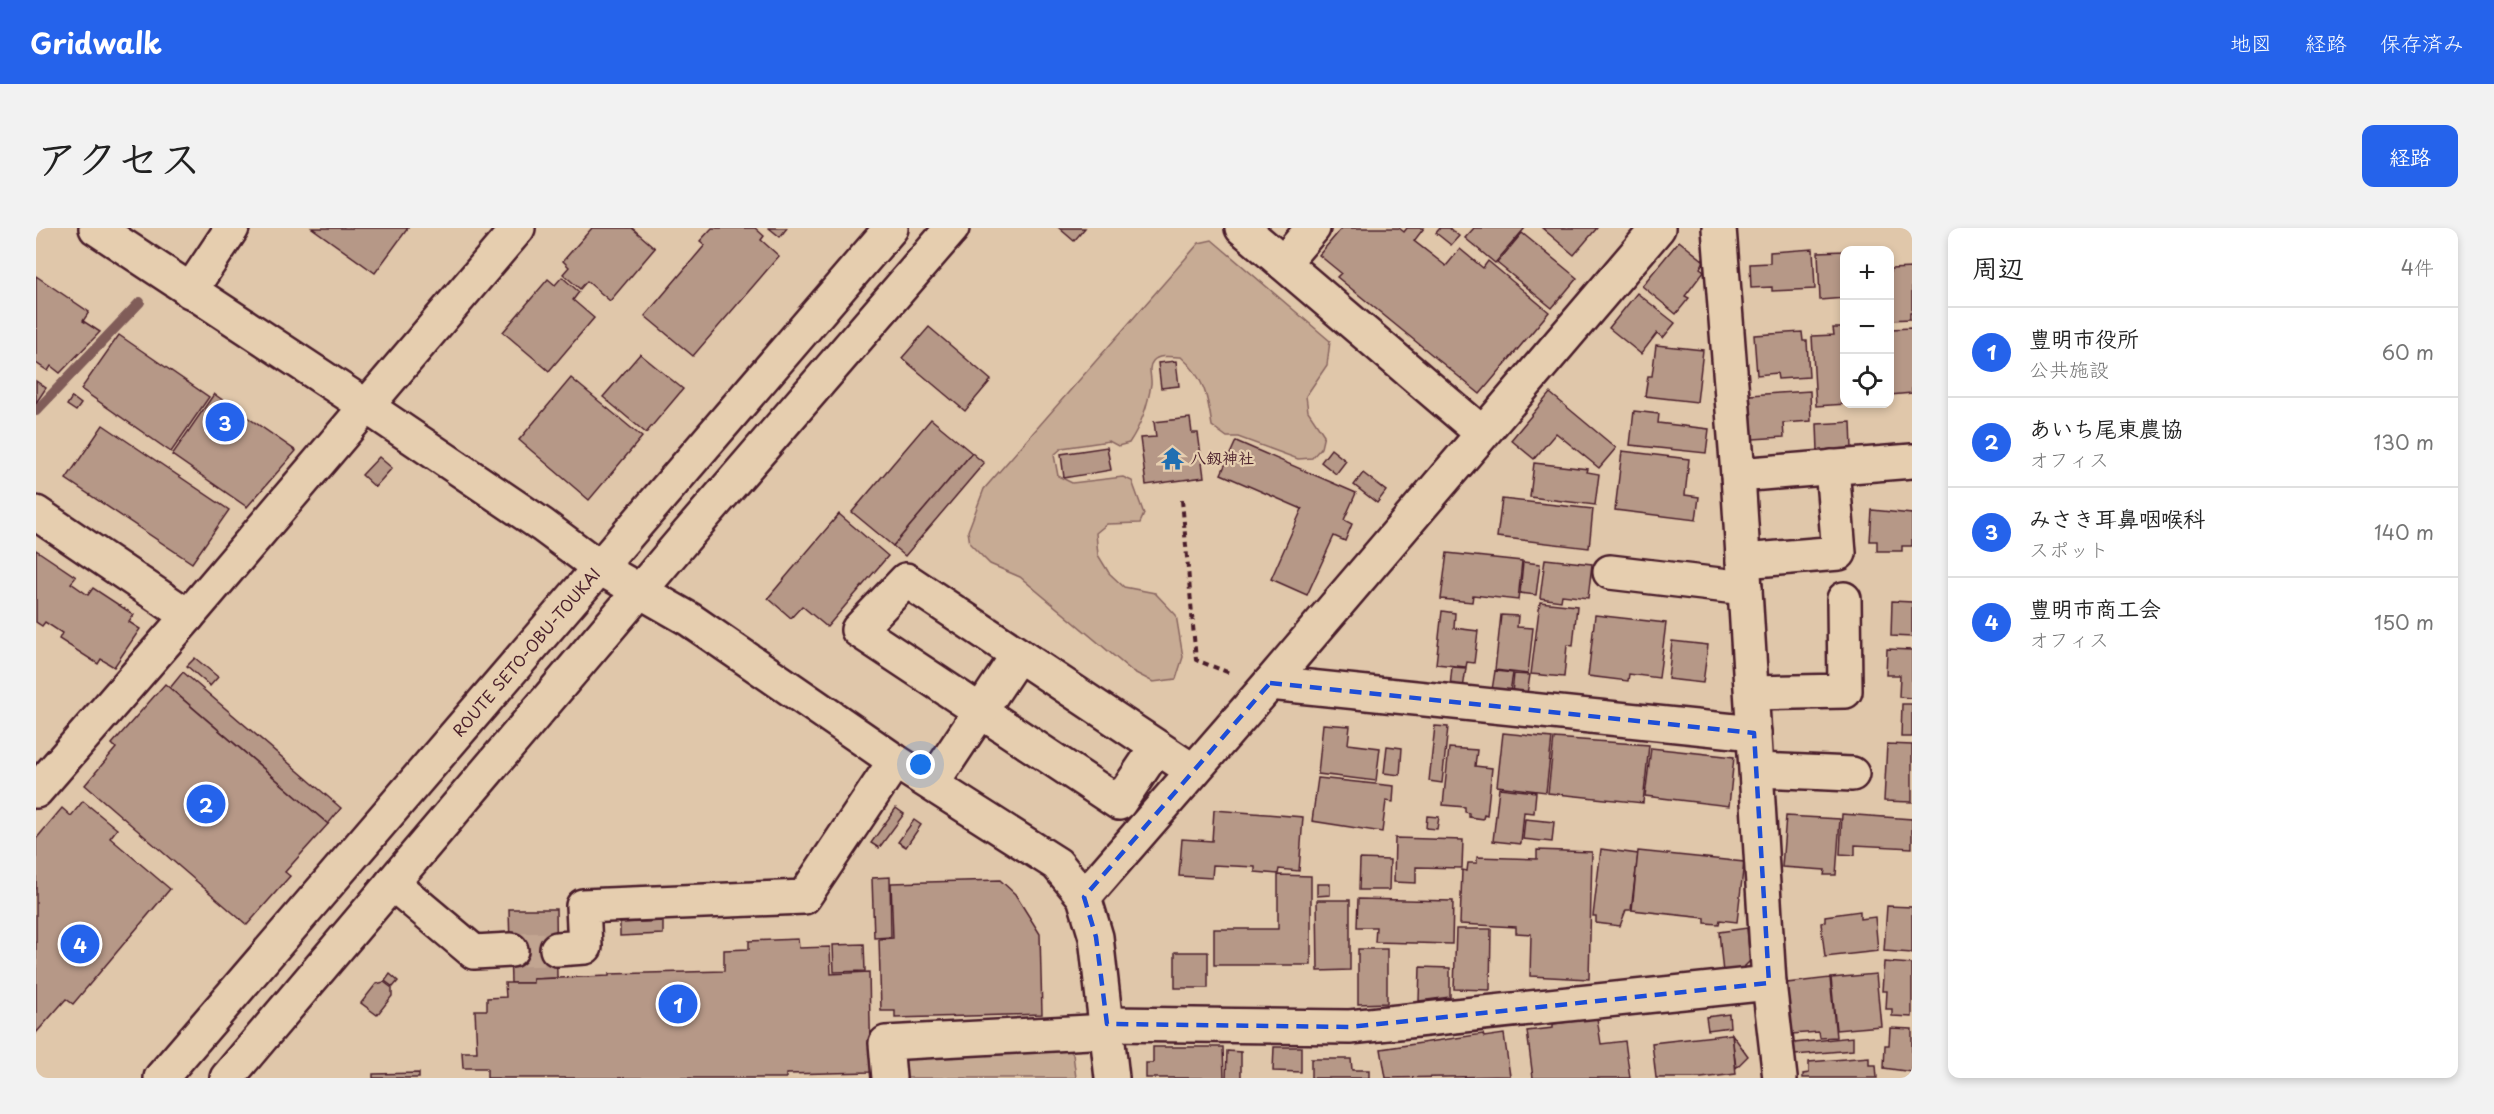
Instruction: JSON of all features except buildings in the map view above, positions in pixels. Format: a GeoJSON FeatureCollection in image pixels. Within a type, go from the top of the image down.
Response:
{"type":"FeatureCollection","features":[{"type":"Feature","properties":{"kind":"street"},"geometry":{"type":"LineString","coordinates":[[96,228],[366,406],[542,525],[600,568],[689,619],[895,761],[1058,864],[1084,897],[1096,937],[1112,1078]]}},
{"type":"Feature","properties":{"kind":"street"},"geometry":{"type":"LineString","coordinates":[[190,291],[232,228]]}},
{"type":"Feature","properties":{"kind":"street"},"geometry":{"type":"LineString","coordinates":[[36,791],[518,228]]}},
{"type":"Feature","properties":{"kind":"street","name":"ROUTE SETO-OBU-TOUKAI"},"geometry":{"type":"LineString","coordinates":[[161,1078],[891,228]]}},
{"type":"Feature","properties":{"kind":"street"},"geometry":{"type":"LineString","coordinates":[[226,1078],[952,228]]}},
{"type":"Feature","properties":{"kind":"street"},"geometry":{"type":"LineString","coordinates":[[1242,228],[1482,433]]}},
{"type":"Feature","properties":{"kind":"street"},"geometry":{"type":"LineString","coordinates":[[1283,263],[1313,228]]}},
{"type":"Feature","properties":{"kind":"street"},"geometry":{"type":"LineString","coordinates":[[1084,897],[1658,228]]}},
{"type":"Feature","properties":{"kind":"street"},"geometry":{"type":"LineString","coordinates":[[1719,228],[1738,475],[1769,983],[1780,1078]]}},
{"type":"Feature","properties":{"kind":"street"},"geometry":{"type":"LineString","coordinates":[[1738,475],[1912,460]]}},
{"type":"Feature","properties":{"kind":"street"},"geometry":{"type":"LineString","coordinates":[[1610,572],[1744,574],[1839,553],[1832,467]]}},
{"type":"Feature","properties":{"kind":"street"},"geometry":{"type":"LineString","coordinates":[[36,513],[188,616]]}},
{"type":"Feature","properties":{"kind":"street"},"geometry":{"type":"LineString","coordinates":[[1157,747],[1119,803],[858,630],[906,580],[1018,655],[1157,747],[1193,771]]}},
{"type":"Feature","properties":{"kind":"street"},"geometry":{"type":"LineString","coordinates":[[1752,693],[1845,691],[1844,599]]}},
{"type":"Feature","properties":{"kind":"street"},"geometry":{"type":"LineString","coordinates":[[932,784],[1018,655]]}},
{"type":"Feature","properties":{"kind":"street"},"geometry":{"type":"LineString","coordinates":[[1268,685],[1754,733]]}},
{"type":"Feature","properties":{"kind":"street"},"geometry":{"type":"LineString","coordinates":[[557,949],[585,947],[583,906],[804,897],[895,761]]}},
{"type":"Feature","properties":{"kind":"street"},"geometry":{"type":"LineString","coordinates":[[1757,770],[1852,774]]}},
{"type":"Feature","properties":{"kind":"street"},"geometry":{"type":"LineString","coordinates":[[392,883],[474,952],[511,950]]}},
{"type":"Feature","properties":{"kind":"street"},"geometry":{"type":"LineString","coordinates":[[889,1078],[886,1043],[1108,1027],[1350,1027],[1769,983]]}},
{"type":"Feature","properties":{"kind":"path"},"geometry":{"type":"LineString","coordinates":[[1182,500],[1196,660],[1268,685]]}},
{"type":"Feature","properties":{"kind":"highlighted area"},"geometry":{"type":"Polygon","coordinates":[[[1270,683],[1754,733],[1769,983],[1350,1027],[1107,1024],[1096,937],[1084,897],[1270,683]]]}},
{"type":"Feature","properties":{"kind":"shaded area"},"geometry":{"type":"Polygon","coordinates":[[[1212,240],[1330,341],[1327,365],[1306,396],[1308,411],[1324,435],[1321,448],[1312,458],[1298,459],[1238,437],[1227,437],[1212,426],[1204,388],[1195,372],[1181,357],[1162,357],[1151,364],[1151,384],[1146,408],[1129,443],[1118,446],[1109,441],[1062,448],[1054,455],[1058,476],[1072,483],[1123,477],[1132,481],[1144,514],[1140,523],[1107,524],[1096,533],[1098,555],[1109,573],[1124,587],[1155,593],[1176,615],[1183,657],[1176,679],[1153,682],[1132,671],[1020,577],[990,564],[970,544],[968,531],[984,489],[1199,243],[1212,240]]]}},
{"type":"Feature","properties":{"kind":"shaded area"},"geometry":{"type":"Polygon","coordinates":[[[1062,1042],[1073,1054],[1076,1078],[901,1078],[899,1062],[916,1053],[1062,1042]]]}},
{"type":"Feature","properties":{"kind":"waterway"},"geometry":{"type":"LineString","coordinates":[[36,411],[140,302]]}},
{"type":"Feature","properties":{"kind":"tunnel"},"geometry":{"type":"LineString","coordinates":[[511,950],[557,949]]}},
{"type":"Feature","properties":{"kind":"place","name":"みさき耳鼻咽喉科"},"geometry":{"type":"Point","coordinates":[225,422]}},
{"type":"Feature","properties":{"kind":"place","name":"八釼神社"},"geometry":{"type":"Point","coordinates":[1172,458]}},
{"type":"Feature","properties":{"kind":"place","name":"あいち尾東農協"},"geometry":{"type":"Point","coordinates":[206,804]}},
{"type":"Feature","properties":{"kind":"place","name":"豊明市商工会"},"geometry":{"type":"Point","coordinates":[80,944]}},
{"type":"Feature","properties":{"kind":"place","name":"豊明市役所"},"geometry":{"type":"Point","coordinates":[678,1004]}}]}
